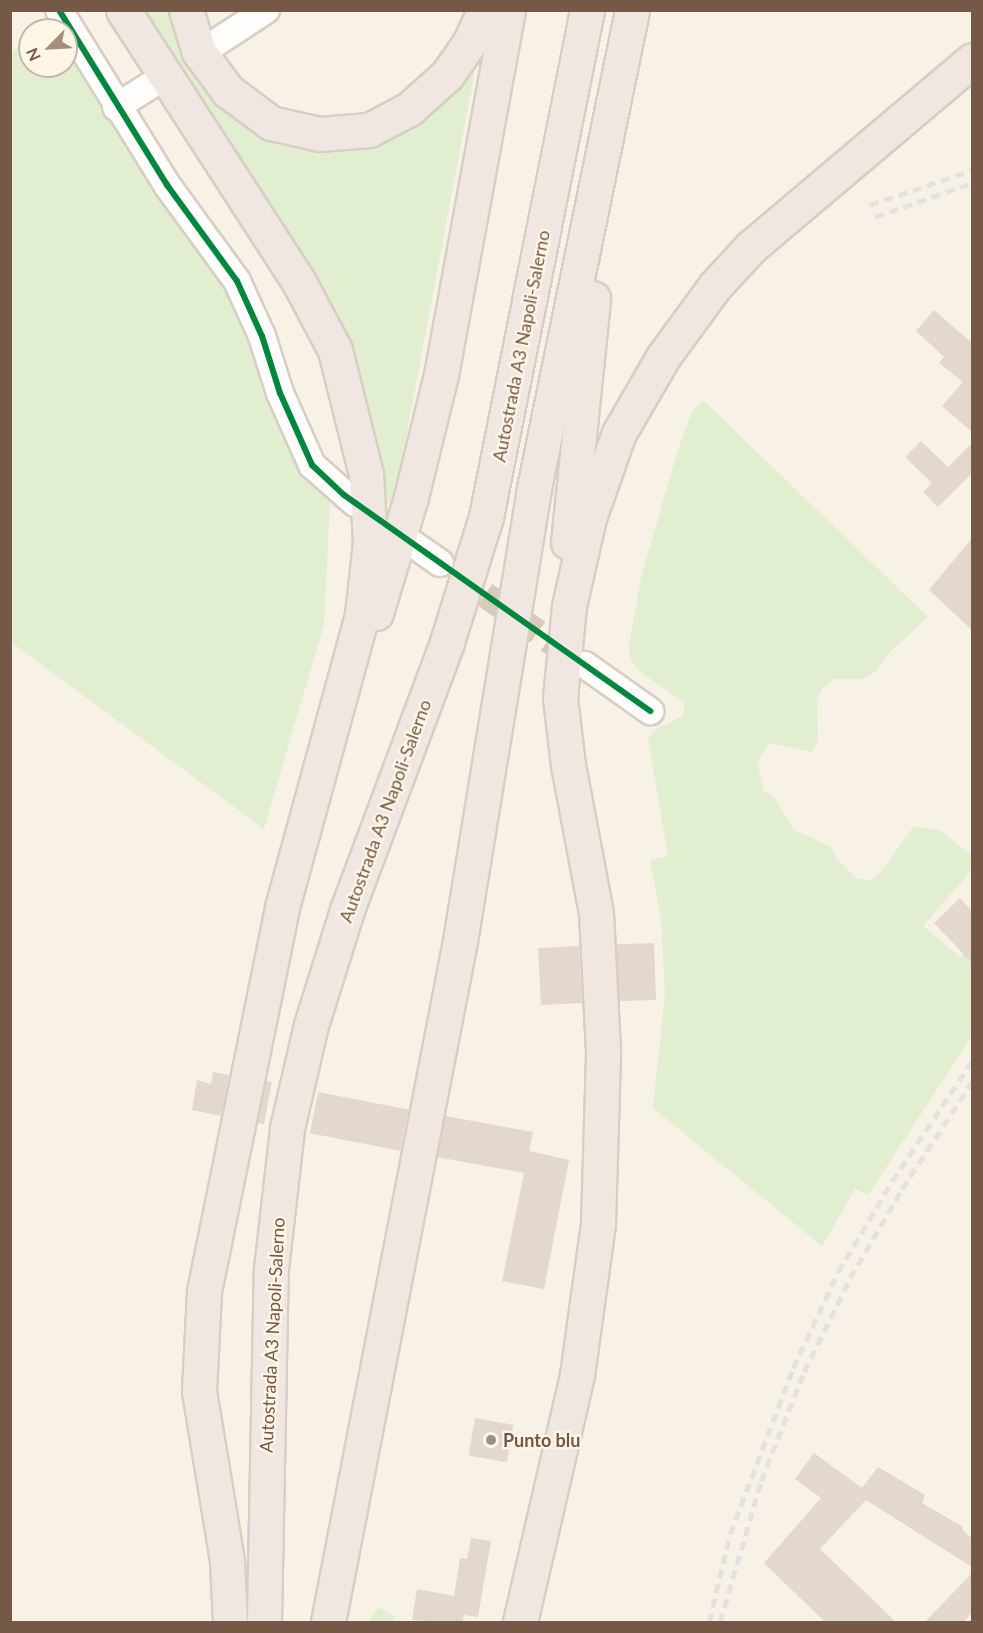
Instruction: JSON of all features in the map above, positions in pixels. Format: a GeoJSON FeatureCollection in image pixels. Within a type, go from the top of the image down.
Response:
{"type":"FeatureCollection","features":[{"type":"Feature","properties":{"kind":"highway"},"geometry":{"type":"LineString","coordinates":[[123,10],[300,284],[335,350],[354,414],[366,474],[370,542],[362,615],[280,918],[204,1292],[199,1390],[227,1561],[230,1623]]}},
{"type":"Feature","properties":{"kind":"highway"},"geometry":{"type":"LineString","coordinates":[[186,10],[199,52],[228,91],[271,123],[320,134],[369,130],[409,109],[447,75],[470,42],[483,10]]}},
{"type":"Feature","properties":{"kind":"highway"},"geometry":{"type":"LineString","coordinates":[[319,777],[388,579],[441,375],[508,10]]}},
{"type":"Feature","properties":{"kind":"highway","name":"Autostrada A3 Napoli-Salerno"},"geometry":{"type":"LineString","coordinates":[[264,1623],[271,1269],[287,1128],[311,1025],[347,910],[447,642],[486,517],[587,10]]}},
{"type":"Feature","properties":{"kind":"highway"},"geometry":{"type":"LineString","coordinates":[[328,1623],[458,953],[534,488],[632,10]]}},
{"type":"Feature","properties":{"kind":"highway"},"geometry":{"type":"LineString","coordinates":[[573,666],[569,606],[589,518],[619,434],[663,357],[715,286],[751,247],[972,60]]}},
{"type":"Feature","properties":{"kind":"highway"},"geometry":{"type":"LineString","coordinates":[[543,1623],[565,1435],[598,1223],[603,1051],[596,913],[562,731],[573,666],[574,459],[618,80]]}},
{"type":"Feature","properties":{"kind":"highway"},"geometry":{"type":"LineString","coordinates":[[520,1623],[565,1435]]}},
{"type":"Feature","properties":{"kind":"street"},"geometry":{"type":"LineString","coordinates":[[59,10],[116,107],[237,281],[262,336],[280,393],[312,465],[355,503]]}},
{"type":"Feature","properties":{"kind":"street"},"geometry":{"type":"LineString","coordinates":[[211,46],[266,10]]}},
{"type":"Feature","properties":{"kind":"street"},"geometry":{"type":"LineString","coordinates":[[116,107],[151,85]]}},
{"type":"Feature","properties":{"kind":"street"},"geometry":{"type":"LineString","coordinates":[[413,544],[440,563]]}},
{"type":"Feature","properties":{"kind":"street"},"geometry":{"type":"LineString","coordinates":[[573,666],[650,711]]}},
{"type":"Feature","properties":{"kind":"green space"},"geometry":{"type":"Polygon","coordinates":[[[131,11],[172,11],[196,82],[224,111],[266,136],[353,144],[477,59],[394,501],[381,506],[365,416],[131,11]]]}},
{"type":"Feature","properties":{"kind":"green space"},"geometry":{"type":"Polygon","coordinates":[[[18,48],[18,78],[78,78],[78,62],[237,294],[330,498],[324,624],[264,829],[11,642],[10,51],[18,48]]]}},
{"type":"Feature","properties":{"kind":"green space"},"geometry":{"type":"Polygon","coordinates":[[[704,401],[928,617],[891,651],[875,672],[863,679],[834,679],[823,688],[817,700],[818,741],[812,752],[771,743],[762,753],[758,766],[764,792],[773,796],[794,830],[831,847],[836,858],[856,878],[869,881],[880,873],[914,826],[941,831],[972,856],[971,871],[923,926],[960,957],[972,945],[972,1036],[868,1195],[855,1189],[822,1246],[653,1108],[665,994],[661,919],[650,860],[668,856],[648,738],[658,728],[683,716],[685,703],[639,671],[631,660],[629,646],[642,573],[682,438],[693,410],[704,401]]]}},
{"type":"Feature","properties":{"kind":"green space"},"geometry":{"type":"Polygon","coordinates":[[[378,1607],[395,1617],[392,1622],[369,1622],[378,1607]]]}},
{"type":"Feature","properties":{"kind":"building"},"geometry":{"type":"Polygon","coordinates":[[[934,310],[972,343],[972,432],[942,406],[963,382],[939,363],[944,357],[916,331],[934,310]]]}},
{"type":"Feature","properties":{"kind":"building"},"geometry":{"type":"Polygon","coordinates":[[[921,441],[948,467],[972,443],[972,473],[938,507],[923,492],[932,483],[905,457],[921,441]]]}},
{"type":"Feature","properties":{"kind":"building"},"geometry":{"type":"Polygon","coordinates":[[[972,538],[972,630],[929,590],[972,538]]]}},
{"type":"Feature","properties":{"kind":"building"},"geometry":{"type":"Polygon","coordinates":[[[960,898],[972,911],[972,963],[934,923],[960,898]]]}},
{"type":"Feature","properties":{"kind":"building"},"geometry":{"type":"Polygon","coordinates":[[[654,943],[656,1000],[618,1001],[616,944],[654,943]]]}},
{"type":"Feature","properties":{"kind":"building"},"geometry":{"type":"Polygon","coordinates":[[[579,946],[582,1003],[541,1005],[538,948],[579,946]]]}},
{"type":"Feature","properties":{"kind":"building"},"geometry":{"type":"Polygon","coordinates":[[[213,1072],[229,1075],[221,1116],[192,1110],[197,1080],[211,1084],[213,1072]]]}},
{"type":"Feature","properties":{"kind":"building"},"geometry":{"type":"Polygon","coordinates":[[[266,1081],[272,1082],[264,1124],[257,1123],[266,1081]]]}},
{"type":"Feature","properties":{"kind":"building"},"geometry":{"type":"Polygon","coordinates":[[[318,1092],[408,1110],[400,1151],[310,1133],[318,1092]]]}},
{"type":"Feature","properties":{"kind":"building"},"geometry":{"type":"Polygon","coordinates":[[[445,1116],[533,1132],[529,1151],[569,1160],[544,1289],[502,1281],[524,1173],[437,1157],[445,1116]]]}},
{"type":"Feature","properties":{"kind":"building","name":"Punto blu"},"geometry":{"type":"Polygon","coordinates":[[[475,1418],[513,1425],[507,1462],[468,1455],[475,1418]]]}},
{"type":"Feature","properties":{"kind":"building"},"geometry":{"type":"Polygon","coordinates":[[[814,1453],[862,1488],[878,1467],[925,1495],[922,1503],[963,1527],[962,1530],[972,1538],[972,1567],[866,1500],[820,1549],[897,1623],[826,1623],[764,1563],[821,1498],[795,1479],[814,1453]]]}},
{"type":"Feature","properties":{"kind":"building"},"geometry":{"type":"Polygon","coordinates":[[[471,1538],[491,1541],[478,1617],[464,1615],[462,1623],[412,1620],[417,1589],[454,1596],[460,1558],[467,1559],[471,1538]]]}},
{"type":"Feature","properties":{"kind":"building"},"geometry":{"type":"Polygon","coordinates":[[[972,1573],[972,1612],[963,1623],[924,1623],[972,1573]]]}},
{"type":"Feature","properties":{"kind":"tunnel"},"geometry":{"type":"LineString","coordinates":[[453,572],[577,660]]}},
{"type":"Feature","properties":{"kind":"railway"},"geometry":{"type":"LineString","coordinates":[[870,205],[972,170]]}},
{"type":"Feature","properties":{"kind":"railway"},"geometry":{"type":"LineString","coordinates":[[875,217],[972,183]]}},
{"type":"Feature","properties":{"kind":"railway"},"geometry":{"type":"LineString","coordinates":[[709,1622],[730,1534],[793,1368],[838,1272],[892,1181],[972,1061]]}},
{"type":"Feature","properties":{"kind":"railway"},"geometry":{"type":"LineString","coordinates":[[720,1622],[761,1481],[804,1372],[850,1278],[902,1189],[972,1082]]}},
{"type":"Feature","properties":{"kind":"cycle path"},"geometry":{"type":"LineString","coordinates":[[59,10],[167,185],[237,281],[262,336],[280,393],[312,465],[344,495],[650,711]]}},
{"type":"Feature","properties":{"kind":"place","name":"Punto blu"},"geometry":{"type":"Point","coordinates":[491,1440]}}]}
